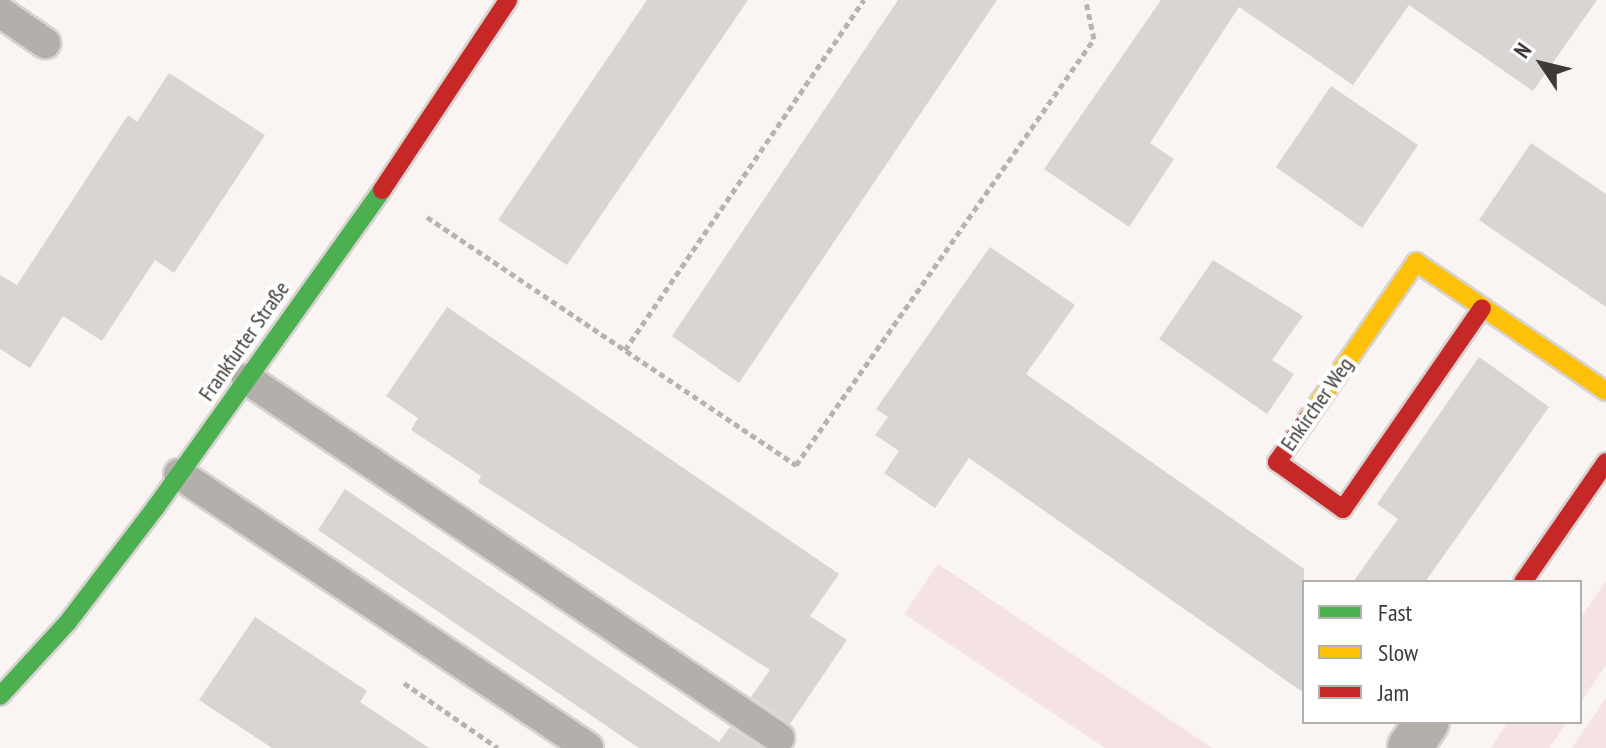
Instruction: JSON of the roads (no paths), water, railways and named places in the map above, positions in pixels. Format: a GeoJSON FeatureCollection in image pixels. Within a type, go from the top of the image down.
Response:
{"type":"FeatureCollection","features":[{"type":"Feature","properties":{"kind":"street","name":"Frankfurter Straße"},"geometry":{"type":"LineString","coordinates":[[0,696],[68,622],[179,474],[383,188],[508,0]]}},
{"type":"Feature","properties":{"kind":"street","name":"Enkircher Weg"},"geometry":{"type":"LineString","coordinates":[[1482,308],[1343,509],[1277,462],[1416,262],[1606,391]]}},
{"type":"Feature","properties":{"kind":"street"},"geometry":{"type":"LineString","coordinates":[[1524,580],[1606,462]]}},
{"type":"Feature","properties":{"kind":"street"},"geometry":{"type":"LineString","coordinates":[[1410,747],[1426,724]]}},
{"type":"Feature","properties":{"kind":"lane"},"geometry":{"type":"LineString","coordinates":[[0,12],[45,43]]}},
{"type":"Feature","properties":{"kind":"lane"},"geometry":{"type":"LineString","coordinates":[[247,379],[779,738]]}},
{"type":"Feature","properties":{"kind":"lane"},"geometry":{"type":"LineString","coordinates":[[179,474],[588,748]]}}]}
